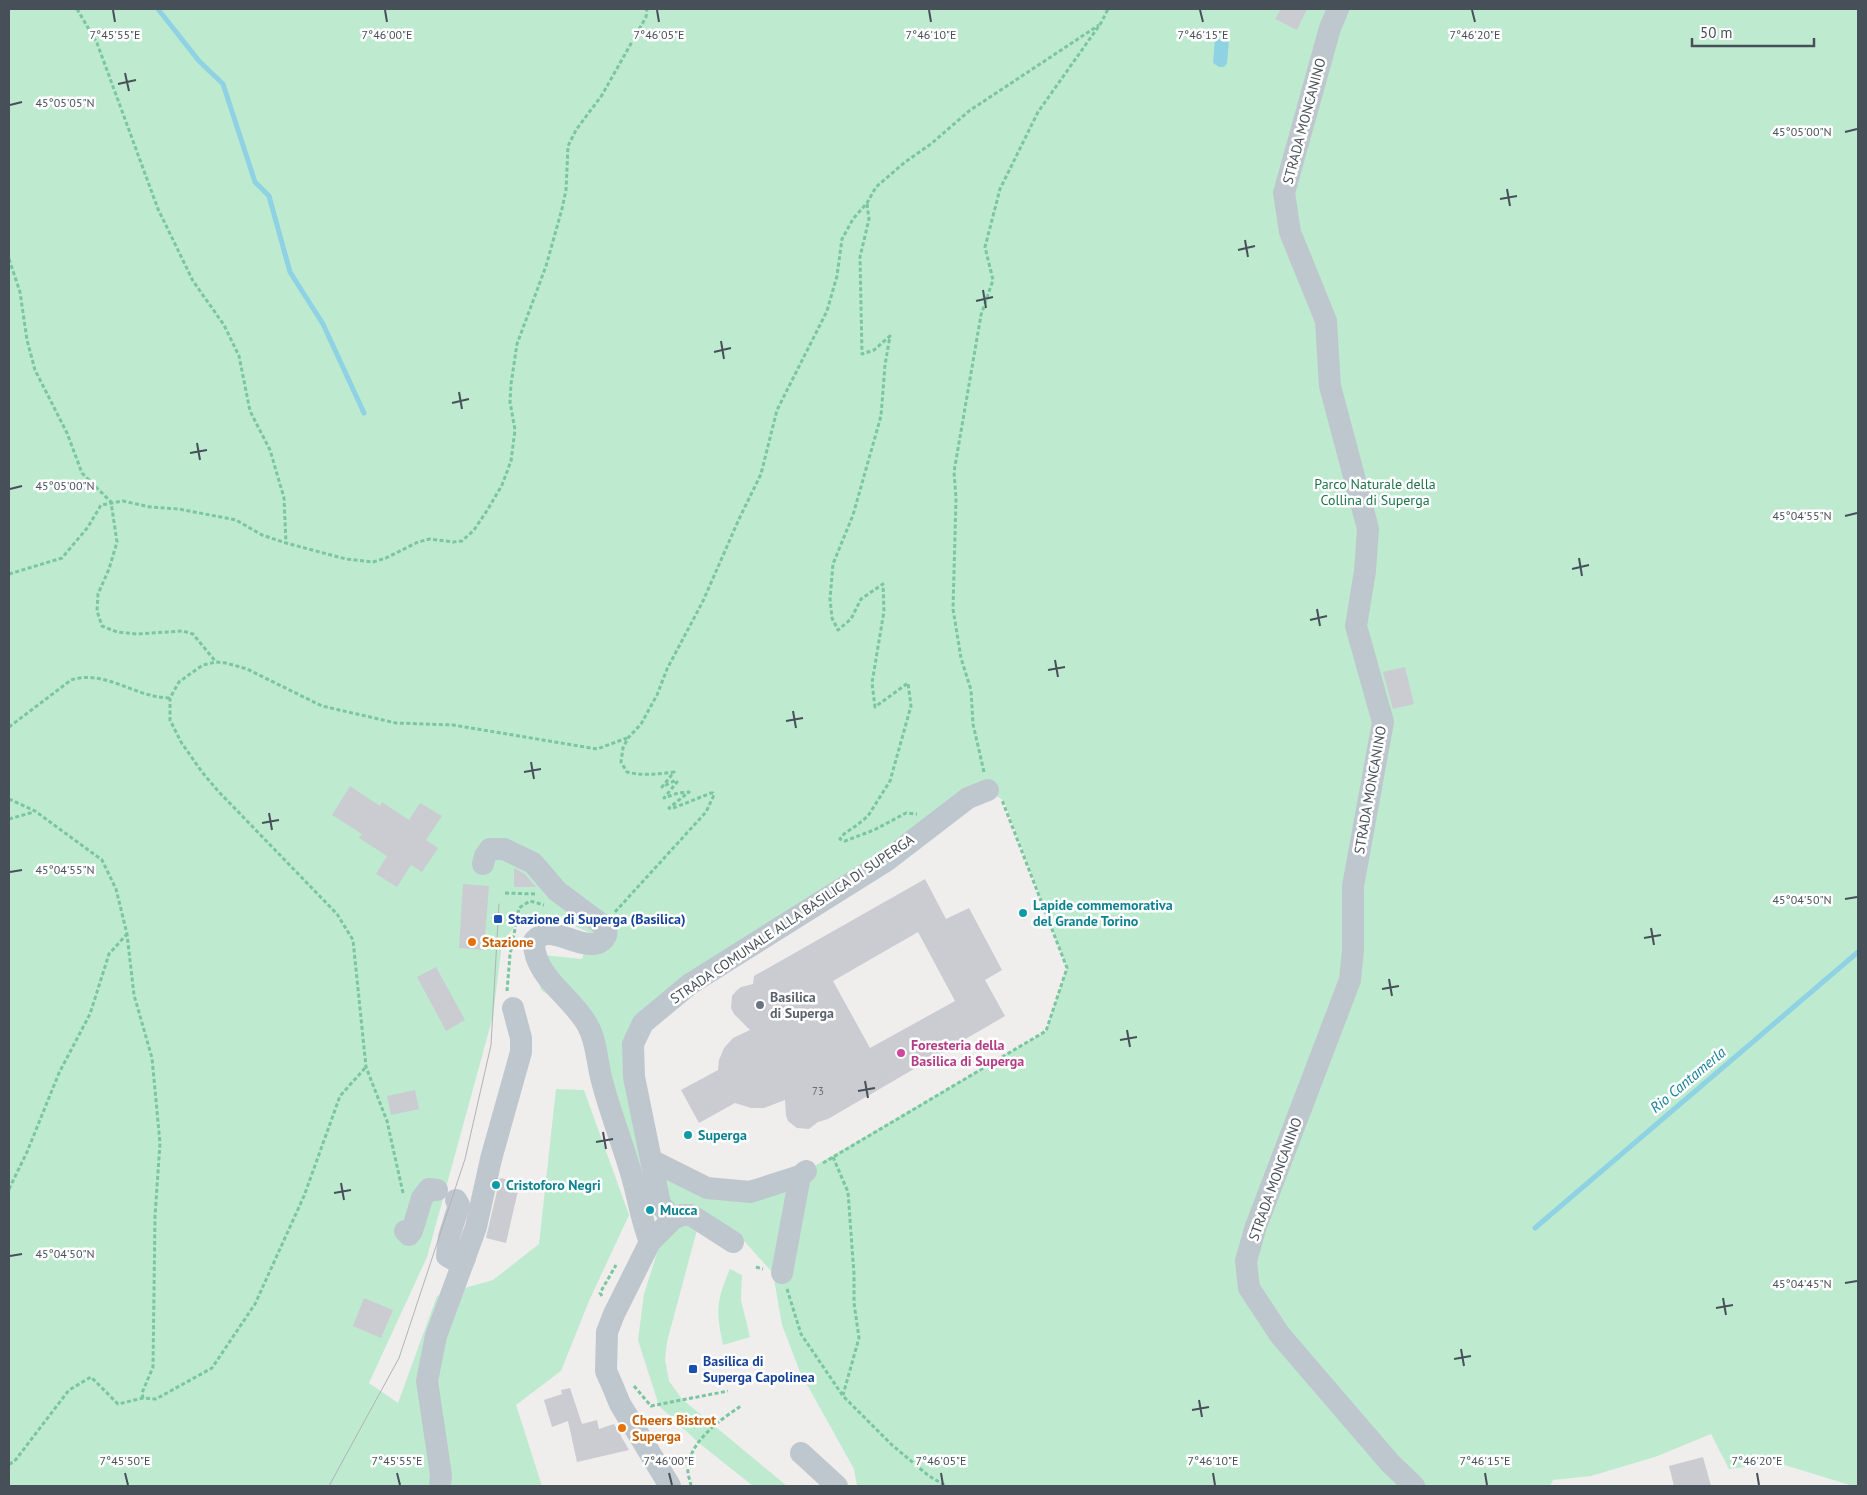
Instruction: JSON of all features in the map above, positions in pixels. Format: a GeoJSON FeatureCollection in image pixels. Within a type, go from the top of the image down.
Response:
{"type":"FeatureCollection","features":[{"type":"Feature","properties":{"kind":"street","name":"STRADA MONCANINO"},"geometry":{"type":"LineString","coordinates":[[1338,9],[1330,28],[1284,192],[1290,232],[1326,321],[1330,386],[1368,528],[1365,571],[1356,626],[1383,722],[1352,886],[1353,949],[1350,980],[1255,1228],[1246,1261],[1249,1288],[1280,1335],[1390,1463],[1414,1486]]}},
{"type":"Feature","properties":{"kind":"street","name":"STRADA COMUNALE ALLA BASILICA DI SUPERGA"},"geometry":{"type":"LineString","coordinates":[[667,1213],[634,1077],[633,1044],[643,1023],[690,984],[886,861],[968,798],[988,790]]}},
{"type":"Feature","properties":{"kind":"street"},"geometry":{"type":"LineString","coordinates":[[483,864],[484,856],[490,850],[504,849],[533,863],[557,891],[604,926],[607,934],[600,942],[592,944],[549,934],[541,936],[534,941],[534,949],[539,963],[553,983],[579,1012],[592,1036],[607,1099],[650,1242]]}},
{"type":"Feature","properties":{"kind":"street"},"geometry":{"type":"LineString","coordinates":[[440,1486],[441,1475],[427,1381],[436,1336],[476,1227],[491,1159],[521,1052],[521,1038],[513,1008]]}},
{"type":"Feature","properties":{"kind":"street"},"geometry":{"type":"LineString","coordinates":[[653,1161],[707,1188],[750,1192],[810,1170]]}},
{"type":"Feature","properties":{"kind":"street"},"geometry":{"type":"LineString","coordinates":[[782,1273],[810,1170]]}},
{"type":"Feature","properties":{"kind":"street"},"geometry":{"type":"LineString","coordinates":[[700,1220],[707,1188]]}},
{"type":"Feature","properties":{"kind":"street"},"geometry":{"type":"LineString","coordinates":[[404,1231],[408,1234],[412,1231],[422,1198],[429,1190],[447,1195],[459,1205],[449,1237],[447,1256],[454,1260],[465,1258]]}},
{"type":"Feature","properties":{"kind":"street"},"geometry":{"type":"LineString","coordinates":[[670,1486],[620,1404],[606,1371],[607,1332],[650,1242],[667,1213],[691,1215],[733,1242]]}},
{"type":"Feature","properties":{"kind":"street"},"geometry":{"type":"LineString","coordinates":[[801,1453],[837,1486]]}},
{"type":"Feature","properties":{"kind":"path"},"geometry":{"type":"LineString","coordinates":[[77,9],[97,43],[158,209],[193,281],[224,325],[239,356],[250,411],[270,450],[284,498],[286,543]]}},
{"type":"Feature","properties":{"kind":"path"},"geometry":{"type":"LineString","coordinates":[[9,574],[62,558],[88,527],[102,505],[123,501],[236,520],[262,535],[346,559],[373,562],[386,558],[418,542],[430,539],[453,542],[462,541],[474,530],[502,485],[511,461],[515,430],[510,402],[517,344],[546,266],[562,208],[566,190],[568,146],[576,130],[602,95],[646,17],[648,9]]}},
{"type":"Feature","properties":{"kind":"path"},"geometry":{"type":"LineString","coordinates":[[810,1170],[1046,1031],[1067,968],[1004,801],[988,790],[973,724],[971,690],[961,658],[953,609],[956,498],[954,472],[981,315],[993,280],[984,247],[1000,189],[1038,112],[1101,23],[1108,9]]}},
{"type":"Feature","properties":{"kind":"path"},"geometry":{"type":"LineString","coordinates":[[604,926],[621,904],[706,812],[714,796],[711,792],[689,802],[669,808],[689,792],[678,793],[667,799],[664,798],[677,782],[676,780],[662,786],[674,772],[634,774],[627,772],[621,762],[623,748],[628,738],[641,724],[657,695],[667,670],[703,601],[761,474],[776,410],[827,311],[837,276],[842,239],[853,219],[867,203],[876,187],[905,162],[969,112],[1101,23]]}},
{"type":"Feature","properties":{"kind":"path"},"geometry":{"type":"LineString","coordinates":[[867,203],[869,219],[860,257],[862,354],[874,350],[890,336],[885,365],[881,416],[853,514],[833,564],[830,599],[832,618],[838,630],[851,618],[861,599],[883,584],[884,611],[872,683],[875,707],[908,684],[911,706],[890,782],[868,816],[840,839],[845,841],[874,830],[906,813],[919,814],[935,823]]}},
{"type":"Feature","properties":{"kind":"path"},"geometry":{"type":"LineString","coordinates":[[9,259],[20,292],[27,340],[35,370],[67,432],[82,473],[111,502],[116,542],[98,594],[97,611],[102,626],[117,632],[137,634],[183,631],[193,634],[216,662]]}},
{"type":"Feature","properties":{"kind":"path"},"geometry":{"type":"LineString","coordinates":[[405,1200],[387,1121],[366,1067],[353,940],[337,914],[202,772],[180,742],[170,720],[170,698],[179,682],[203,665],[216,662],[247,668],[322,706],[396,723],[453,725],[597,749],[628,738]]}},
{"type":"Feature","properties":{"kind":"path"},"geometry":{"type":"LineString","coordinates":[[9,728],[71,680],[81,677],[94,677],[157,697],[170,698]]}},
{"type":"Feature","properties":{"kind":"path"},"geometry":{"type":"LineString","coordinates":[[9,799],[35,812],[102,860],[116,889],[127,934],[134,994],[152,1058],[160,1143],[155,1216],[153,1366],[142,1393],[143,1398]]}},
{"type":"Feature","properties":{"kind":"path"},"geometry":{"type":"LineString","coordinates":[[9,819],[35,812]]}},
{"type":"Feature","properties":{"kind":"path"},"geometry":{"type":"LineString","coordinates":[[505,893],[547,894],[557,891]]}},
{"type":"Feature","properties":{"kind":"path"},"geometry":{"type":"LineString","coordinates":[[513,1008],[511,999],[507,995],[506,984],[518,915]]}},
{"type":"Feature","properties":{"kind":"path"},"geometry":{"type":"LineString","coordinates":[[9,1189],[27,1152],[59,1073],[90,1014],[109,954],[127,934]]}},
{"type":"Feature","properties":{"kind":"path"},"geometry":{"type":"LineString","coordinates":[[9,1464],[14,1462],[69,1390],[91,1377],[118,1404],[143,1398],[156,1399],[212,1368],[255,1304],[304,1196],[340,1096],[366,1067]]}},
{"type":"Feature","properties":{"kind":"path"},"geometry":{"type":"LineString","coordinates":[[833,1157],[848,1192],[854,1274],[854,1303],[859,1338],[843,1396]]}},
{"type":"Feature","properties":{"kind":"path"},"geometry":{"type":"LineString","coordinates":[[756,1267],[782,1273],[801,1334],[843,1396],[892,1445],[929,1476],[946,1486]]}},
{"type":"Feature","properties":{"kind":"path"},"geometry":{"type":"LineString","coordinates":[[633,1384],[651,1406],[728,1390]]}},
{"type":"Feature","properties":{"kind":"path"},"geometry":{"type":"LineString","coordinates":[[691,1486],[688,1469],[690,1459],[699,1443],[714,1425],[740,1406]]}},
{"type":"Feature","properties":{"kind":"green space","name":"Parco Naturale della Collina di Superga"},"geometry":{"type":"Polygon","coordinates":[[[9,9],[1858,9],[1858,1486],[1778,1463],[1729,1469],[1711,1434],[1655,1457],[1591,1476],[1553,1480],[1550,1486],[857,1486],[854,1469],[800,1372],[782,1325],[773,1273],[733,1229],[697,1230],[667,1342],[665,1359],[669,1381],[682,1399],[787,1486],[753,1486],[699,1443],[659,1406],[638,1340],[644,1294],[658,1250],[657,1218],[576,1013],[541,990],[531,960],[543,955],[582,959],[590,933],[568,923],[521,917],[502,944],[493,1016],[427,1257],[369,1383],[398,1403],[437,1296],[493,1280],[539,1244],[556,1089],[584,1090],[629,1215],[589,1301],[561,1371],[516,1405],[542,1486],[9,1486],[9,9]],[[988,790],[643,1023],[634,1077],[653,1161],[707,1188],[806,1171],[1046,1031],[1067,968],[1004,801],[988,790]]]}},
{"type":"Feature","properties":{"kind":"green space"},"geometry":{"type":"Polygon","coordinates":[[[730,1269],[742,1275],[741,1300],[750,1337],[723,1345],[718,1314],[722,1290],[730,1269]]]}},
{"type":"Feature","properties":{"kind":"water"},"geometry":{"type":"Polygon","coordinates":[[[1215,39],[1229,40],[1227,63],[1224,67],[1219,67],[1213,63],[1215,39]]]}},
{"type":"Feature","properties":{"kind":"building"},"geometry":{"type":"Polygon","coordinates":[[[1281,9],[1307,9],[1297,30],[1275,19],[1281,9]]]}},
{"type":"Feature","properties":{"kind":"building"},"geometry":{"type":"Polygon","coordinates":[[[1405,667],[1414,704],[1393,709],[1383,672],[1405,667]]]}},
{"type":"Feature","properties":{"kind":"building"},"geometry":{"type":"Polygon","coordinates":[[[350,786],[380,806],[382,802],[409,820],[420,803],[442,816],[426,840],[438,848],[422,872],[411,865],[397,887],[376,874],[387,856],[359,838],[362,834],[332,815],[350,786]]]}},
{"type":"Feature","properties":{"kind":"building"},"geometry":{"type":"Polygon","coordinates":[[[514,868],[525,874],[536,887],[514,887],[514,868]]]}},
{"type":"Feature","properties":{"kind":"building","name":"Basilica di Superga"},"geometry":{"type":"Polygon","coordinates":[[[925,879],[946,919],[969,908],[1002,970],[985,980],[1005,1016],[828,1119],[818,1122],[809,1129],[797,1128],[788,1121],[785,1100],[764,1108],[751,1108],[735,1103],[699,1123],[681,1090],[718,1070],[719,1060],[724,1048],[733,1038],[750,1030],[734,1014],[731,1008],[732,996],[741,987],[753,984],[754,976],[925,879]],[[918,932],[833,981],[870,1048],[955,1001],[918,932]]]}},
{"type":"Feature","properties":{"kind":"building"},"geometry":{"type":"Polygon","coordinates":[[[463,884],[489,886],[484,950],[459,948],[463,884]]]}},
{"type":"Feature","properties":{"kind":"building"},"geometry":{"type":"Polygon","coordinates":[[[436,967],[465,1020],[446,1031],[417,977],[436,967]]]}},
{"type":"Feature","properties":{"kind":"building"},"geometry":{"type":"Polygon","coordinates":[[[415,1090],[419,1109],[391,1115],[387,1096],[415,1090]]]}},
{"type":"Feature","properties":{"kind":"building"},"geometry":{"type":"Polygon","coordinates":[[[500,1178],[520,1182],[506,1243],[486,1238],[500,1178]]]}},
{"type":"Feature","properties":{"kind":"building"},"geometry":{"type":"Polygon","coordinates":[[[364,1298],[393,1310],[381,1338],[353,1326],[364,1298]]]}},
{"type":"Feature","properties":{"kind":"building"},"geometry":{"type":"Polygon","coordinates":[[[570,1388],[582,1424],[597,1420],[599,1429],[614,1424],[629,1450],[577,1462],[568,1421],[552,1427],[544,1400],[562,1394],[561,1390],[570,1388]]]}},
{"type":"Feature","properties":{"kind":"building"},"geometry":{"type":"Polygon","coordinates":[[[1703,1457],[1711,1486],[1674,1486],[1669,1466],[1703,1457]]]}},
{"type":"Feature","properties":{"kind":"waterway"},"geometry":{"type":"LineString","coordinates":[[158,9],[199,61],[223,84],[255,182],[269,196],[290,272],[323,324],[364,413]]}},
{"type":"Feature","properties":{"kind":"waterway","name":"Rio Cantamerla"},"geometry":{"type":"LineString","coordinates":[[1535,1228],[1858,952]]}},
{"type":"Feature","properties":{"kind":"tram line"},"geometry":{"type":"LineString","coordinates":[[329,1486],[399,1358],[465,1159],[491,1045],[499,904]]}},
{"type":"Feature","properties":{"kind":"place","name":"Lapide commemorativa del Grande Torino"},"geometry":{"type":"Point","coordinates":[1023,913]}},
{"type":"Feature","properties":{"kind":"place","name":"Stazione di Superga (Basilica)"},"geometry":{"type":"Point","coordinates":[498,919]}},
{"type":"Feature","properties":{"kind":"place","name":"Stazione"},"geometry":{"type":"Point","coordinates":[472,942]}},
{"type":"Feature","properties":{"kind":"place","name":"Basilica di Superga"},"geometry":{"type":"Point","coordinates":[760,1005]}},
{"type":"Feature","properties":{"kind":"place","name":"Foresteria della Basilica di Superga"},"geometry":{"type":"Point","coordinates":[901,1053]}},
{"type":"Feature","properties":{"kind":"place","name":"Superga"},"geometry":{"type":"Point","coordinates":[688,1135]}},
{"type":"Feature","properties":{"kind":"place","name":"Cristoforo Negri"},"geometry":{"type":"Point","coordinates":[496,1185]}},
{"type":"Feature","properties":{"kind":"place","name":"Mucca"},"geometry":{"type":"Point","coordinates":[650,1210]}},
{"type":"Feature","properties":{"kind":"place","name":"Basilica di Superga Capolinea"},"geometry":{"type":"Point","coordinates":[693,1369]}},
{"type":"Feature","properties":{"kind":"place","name":"Cheers Bistrot Superga"},"geometry":{"type":"Point","coordinates":[622,1428]}}]}
